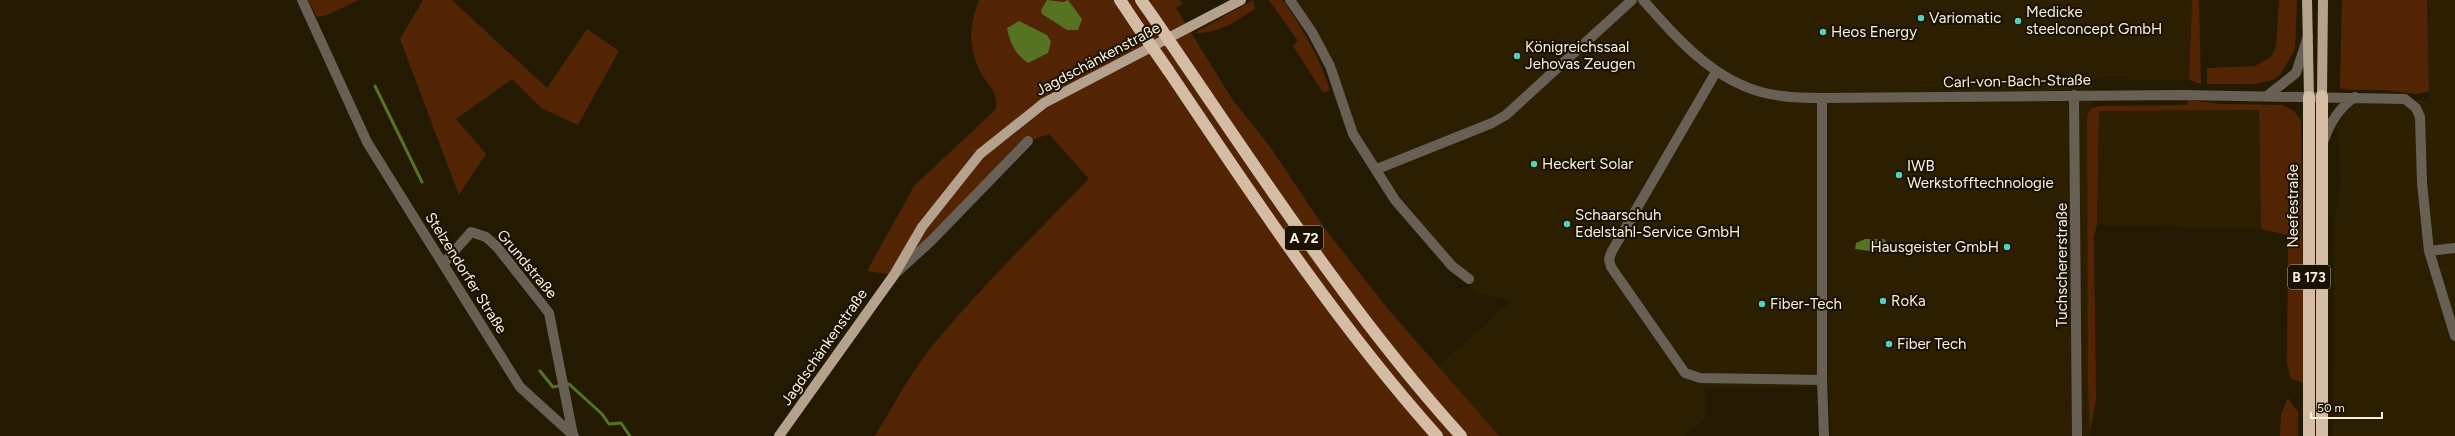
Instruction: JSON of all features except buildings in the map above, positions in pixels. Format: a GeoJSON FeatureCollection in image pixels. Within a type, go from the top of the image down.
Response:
{"type":"FeatureCollection","features":[{"type":"Feature","properties":{"kind":"highway","name":"A 72"},"geometry":{"type":"LineString","coordinates":[[1120,0],[1248,189],[1353,335],[1437,436]]}},
{"type":"Feature","properties":{"kind":"highway","name":"A 72"},"geometry":{"type":"LineString","coordinates":[[1141,0],[1276,198],[1369,327],[1461,436]]}},
{"type":"Feature","properties":{"kind":"highway","name":"Neefestraße"},"geometry":{"type":"LineString","coordinates":[[2309,96],[2309,436]]}},
{"type":"Feature","properties":{"kind":"highway","name":"Neefestraße"},"geometry":{"type":"LineString","coordinates":[[2322,96],[2322,436]]}},
{"type":"Feature","properties":{"kind":"main road","name":"Jagdschänkenstraße"},"geometry":{"type":"LineString","coordinates":[[779,436],[894,275],[922,227],[980,154],[1044,103],[1241,0]]}},
{"type":"Feature","properties":{"kind":"main road","name":"Neefestraße"},"geometry":{"type":"LineString","coordinates":[[2307,0],[2309,96]]}},
{"type":"Feature","properties":{"kind":"main road","name":"Neefestraße"},"geometry":{"type":"LineString","coordinates":[[2322,96],[2323,0]]}},
{"type":"Feature","properties":{"kind":"street","name":"Stelzendorfer Straße"},"geometry":{"type":"LineString","coordinates":[[302,0],[354,110],[367,142],[444,263],[520,387],[574,436]]}},
{"type":"Feature","properties":{"kind":"street"},"geometry":{"type":"LineString","coordinates":[[1290,0],[1312,32],[1330,66],[1352,134],[1401,206],[1452,266],[1469,279]]}},
{"type":"Feature","properties":{"kind":"street"},"geometry":{"type":"LineString","coordinates":[[1377,169],[1492,123],[1506,115],[1632,0]]}},
{"type":"Feature","properties":{"kind":"street","name":"Carl-von-Bach-Straße"},"geometry":{"type":"LineString","coordinates":[[1643,0],[1688,49],[1716,72],[1751,89],[1781,96],[1822,98],[2074,95],[2322,96],[2406,99],[2416,108],[2422,128],[2422,183],[2429,250],[2455,336]]}},
{"type":"Feature","properties":{"kind":"street"},"geometry":{"type":"LineString","coordinates":[[2267,96],[2296,73],[2308,36]]}},
{"type":"Feature","properties":{"kind":"street"},"geometry":{"type":"LineString","coordinates":[[1716,72],[1612,251],[1610,259],[1611,267],[1685,373],[1700,378],[1822,380]]}},
{"type":"Feature","properties":{"kind":"street","name":"Tuchschererstraße"},"geometry":{"type":"LineString","coordinates":[[2074,95],[2077,436]]}},
{"type":"Feature","properties":{"kind":"street"},"geometry":{"type":"LineString","coordinates":[[2322,147],[2332,120],[2346,103],[2355,97]]}},
{"type":"Feature","properties":{"kind":"street"},"geometry":{"type":"LineString","coordinates":[[1822,98],[1822,380],[1824,436]]}},
{"type":"Feature","properties":{"kind":"street","name":"Jagdschänkenstraße"},"geometry":{"type":"LineString","coordinates":[[894,275],[931,241],[1028,141]]}},
{"type":"Feature","properties":{"kind":"street","name":"Grundstraße"},"geometry":{"type":"LineString","coordinates":[[444,263],[471,232],[486,237],[497,247],[549,313],[574,436]]}},
{"type":"Feature","properties":{"kind":"street"},"geometry":{"type":"LineString","coordinates":[[2429,250],[2455,248]]}},
{"type":"Feature","properties":{"kind":"shaded area"},"geometry":{"type":"Polygon","coordinates":[[[308,0],[359,0],[327,15],[317,17],[308,0]]]}},
{"type":"Feature","properties":{"kind":"shaded area"},"geometry":{"type":"Polygon","coordinates":[[[423,0],[452,0],[547,88],[587,29],[619,51],[578,125],[541,108],[512,79],[456,119],[486,154],[459,195],[400,39],[423,0]]]}},
{"type":"Feature","properties":{"kind":"shaded area"},"geometry":{"type":"Polygon","coordinates":[[[979,0],[1179,0],[1183,4],[1176,8],[1232,99],[1271,148],[1325,229],[1388,309],[1499,436],[875,436],[912,374],[938,339],[993,277],[1089,179],[1049,134],[1028,141],[894,275],[867,271],[914,186],[996,109],[995,96],[978,67],[973,49],[971,33],[979,0]]]}},
{"type":"Feature","properties":{"kind":"shaded area"},"geometry":{"type":"Polygon","coordinates":[[[1047,0],[1063,2],[1068,0],[1082,19],[1078,30],[1067,30],[1042,14],[1041,10],[1047,0]]]}},
{"type":"Feature","properties":{"kind":"shaded area"},"geometry":{"type":"Polygon","coordinates":[[[1253,0],[1255,9],[1233,23],[1211,32],[1194,33],[1253,0]]]}},
{"type":"Feature","properties":{"kind":"shaded area"},"geometry":{"type":"Polygon","coordinates":[[[1269,0],[1282,0],[1285,3],[1311,45],[1330,90],[1323,93],[1293,46],[1298,41],[1269,0]]]}},
{"type":"Feature","properties":{"kind":"shaded area"},"geometry":{"type":"Polygon","coordinates":[[[1296,0],[2192,0],[2189,80],[2093,79],[2093,304],[2096,399],[2090,436],[1831,436],[1829,387],[1705,388],[1705,418],[1685,436],[1499,436],[1437,367],[1507,305],[1509,300],[1475,292],[1391,184],[1357,130],[1333,63],[1317,31],[1296,0]]]}},
{"type":"Feature","properties":{"kind":"shaded area"},"geometry":{"type":"Polygon","coordinates":[[[2192,0],[2199,0],[2201,84],[2189,80],[2192,0]]]}},
{"type":"Feature","properties":{"kind":"shaded area"},"geometry":{"type":"Polygon","coordinates":[[[2279,0],[2297,0],[2295,49],[2281,74],[2273,80],[2255,84],[2207,84],[2207,68],[2255,66],[2272,56],[2276,46],[2279,0]]]}},
{"type":"Feature","properties":{"kind":"shaded area"},"geometry":{"type":"Polygon","coordinates":[[[2342,0],[2427,0],[2429,91],[2417,94],[2382,90],[2348,90],[2340,88],[2342,0]]]}},
{"type":"Feature","properties":{"kind":"shaded area"},"geometry":{"type":"Polygon","coordinates":[[[2427,0],[2455,0],[2455,436],[2333,436],[2334,221],[2341,178],[2334,96],[2429,101],[2427,0]]]}},
{"type":"Feature","properties":{"kind":"shaded area"},"geometry":{"type":"Polygon","coordinates":[[[1019,21],[1047,35],[1051,42],[1048,53],[1028,63],[1023,60],[1016,52],[1007,28],[1019,21]]]}},
{"type":"Feature","properties":{"kind":"shaded area"},"geometry":{"type":"Polygon","coordinates":[[[2188,100],[2222,104],[2282,105],[2294,111],[2301,121],[2304,383],[2291,379],[2287,363],[2288,235],[2261,229],[2259,110],[2099,111],[2097,225],[2094,236],[2096,399],[2090,432],[2088,385],[2087,115],[2092,108],[2100,106],[2187,105],[2188,100]]]}},
{"type":"Feature","properties":{"kind":"shaded area"},"geometry":{"type":"Polygon","coordinates":[[[2259,110],[2261,229],[2097,225],[2099,111],[2259,110]]]}},
{"type":"Feature","properties":{"kind":"shaded area"},"geometry":{"type":"Polygon","coordinates":[[[1865,239],[1884,239],[1888,244],[1884,249],[1870,251],[1855,249],[1856,243],[1865,239]]]}},
{"type":"Feature","properties":{"kind":"shaded area"},"geometry":{"type":"Polygon","coordinates":[[[2288,398],[2298,412],[2298,436],[2280,436],[2281,414],[2288,398]]]}},
{"type":"Feature","properties":{"kind":"waterway"},"geometry":{"type":"LineString","coordinates":[[375,86],[422,182]]}},
{"type":"Feature","properties":{"kind":"waterway"},"geometry":{"type":"LineString","coordinates":[[540,371],[553,387],[569,384],[602,414],[609,424],[621,423],[630,436]]}},
{"type":"Feature","properties":{"kind":"place","name":"Variomatic"},"geometry":{"type":"Point","coordinates":[1921,18]}},
{"type":"Feature","properties":{"kind":"place","name":"Medicke steelconcept GmbH"},"geometry":{"type":"Point","coordinates":[2018,21]}},
{"type":"Feature","properties":{"kind":"place","name":"Heos Energy"},"geometry":{"type":"Point","coordinates":[1823,32]}},
{"type":"Feature","properties":{"kind":"place","name":"Königreichssaal Jehovas Zeugen"},"geometry":{"type":"Point","coordinates":[1517,56]}},
{"type":"Feature","properties":{"kind":"place","name":"Heckert Solar"},"geometry":{"type":"Point","coordinates":[1534,164]}},
{"type":"Feature","properties":{"kind":"place","name":"IWB Werkstofftechnologie"},"geometry":{"type":"Point","coordinates":[1899,175]}},
{"type":"Feature","properties":{"kind":"place","name":"Schaarschuh Edelstahl-Service GmbH"},"geometry":{"type":"Point","coordinates":[1567,224]}},
{"type":"Feature","properties":{"kind":"place","name":"Hausgeister GmbH"},"geometry":{"type":"Point","coordinates":[2007,247]}},
{"type":"Feature","properties":{"kind":"place","name":"RoKa"},"geometry":{"type":"Point","coordinates":[1883,301]}},
{"type":"Feature","properties":{"kind":"place","name":"Fiber-Tech"},"geometry":{"type":"Point","coordinates":[1762,304]}},
{"type":"Feature","properties":{"kind":"place","name":"Fiber Tech"},"geometry":{"type":"Point","coordinates":[1889,344]}}]}
